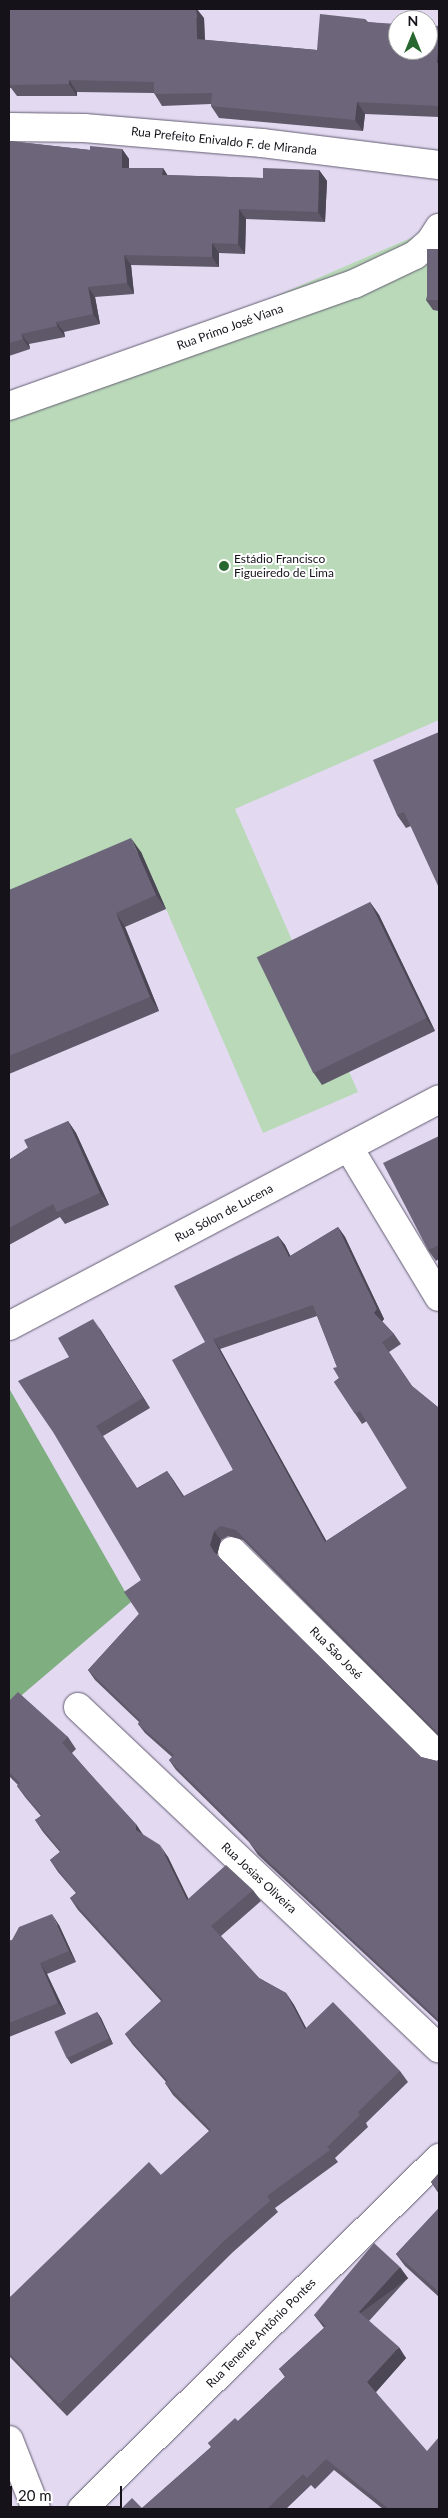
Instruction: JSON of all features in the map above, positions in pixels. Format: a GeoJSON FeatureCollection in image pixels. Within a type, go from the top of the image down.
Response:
{"type":"FeatureCollection","features":[{"type":"Feature","properties":{"kind":"street","name":"Rua Prefeito Enivaldo F. de Miranda"},"geometry":{"type":"LineString","coordinates":[[9,127],[84,128],[262,143],[439,165]]}},
{"type":"Feature","properties":{"kind":"street","name":"Rua Primo José Viana"},"geometry":{"type":"LineString","coordinates":[[9,406],[354,284],[415,255],[430,242],[439,228]]}},
{"type":"Feature","properties":{"kind":"street","name":"Rua Sólon de Lucena"},"geometry":{"type":"LineString","coordinates":[[9,1326],[439,1099]]}},
{"type":"Feature","properties":{"kind":"street"},"geometry":{"type":"LineString","coordinates":[[349,1148],[439,1297]]}},
{"type":"Feature","properties":{"kind":"street","name":"Rua São José"},"geometry":{"type":"LineString","coordinates":[[232,1551],[439,1756]]}},
{"type":"Feature","properties":{"kind":"street","name":"Rua Josias Oliveira"},"geometry":{"type":"LineString","coordinates":[[78,1707],[439,2048]]}},
{"type":"Feature","properties":{"kind":"street","name":"Rua Tenente Antônio Pontes"},"geometry":{"type":"LineString","coordinates":[[82,2509],[439,2158]]}},
{"type":"Feature","properties":{"kind":"street"},"geometry":{"type":"LineString","coordinates":[[9,2440],[36,2509]]}},
{"type":"Feature","properties":{"kind":"green space","name":"Estádio Francisco Figueiredo de Lima"},"geometry":{"type":"Polygon","coordinates":[[[420,234],[439,279],[439,720],[235,809],[358,1092],[263,1133],[166,909],[9,977],[9,411],[420,234]]]}},
{"type":"Feature","properties":{"kind":"green space"},"geometry":{"type":"Polygon","coordinates":[[[9,1391],[131,1602],[9,1706],[9,1391]]]}},
{"type":"Feature","properties":{"kind":"building"},"geometry":{"type":"Polygon","coordinates":[[[9,9],[196,9],[197,39],[317,50],[320,14],[365,19],[365,22],[388,23],[388,60],[437,60],[437,63],[439,63],[439,106],[357,102],[355,120],[211,106],[212,93],[154,94],[154,82],[69,80],[69,84],[9,85],[9,9]]]}},
{"type":"Feature","properties":{"kind":"building"},"geometry":{"type":"Polygon","coordinates":[[[9,141],[90,150],[90,146],[122,149],[122,168],[163,168],[162,175],[263,178],[263,168],[319,170],[318,212],[239,209],[238,244],[212,243],[212,257],[124,255],[127,283],[88,287],[93,314],[56,322],[57,326],[21,334],[23,339],[9,343],[9,141]]]}},
{"type":"Feature","properties":{"kind":"building"},"geometry":{"type":"Polygon","coordinates":[[[427,249],[439,249],[439,300],[427,300],[427,249]]]}},
{"type":"Feature","properties":{"kind":"building"},"geometry":{"type":"Polygon","coordinates":[[[439,732],[439,888],[404,812],[397,815],[373,760],[439,732]]]}},
{"type":"Feature","properties":{"kind":"building"},"geometry":{"type":"Polygon","coordinates":[[[131,838],[156,895],[116,913],[150,997],[9,1056],[9,890],[131,838]]]}},
{"type":"Feature","properties":{"kind":"building"},"geometry":{"type":"Polygon","coordinates":[[[370,902],[427,1018],[313,1073],[257,957],[370,902]]]}},
{"type":"Feature","properties":{"kind":"building"},"geometry":{"type":"Polygon","coordinates":[[[68,1121],[100,1193],[57,1212],[53,1204],[9,1228],[9,1160],[28,1148],[24,1140],[68,1121]]]}},
{"type":"Feature","properties":{"kind":"building"},"geometry":{"type":"Polygon","coordinates":[[[439,1136],[439,1245],[428,1250],[383,1163],[439,1136]]]}},
{"type":"Feature","properties":{"kind":"building"},"geometry":{"type":"Polygon","coordinates":[[[338,1227],[377,1309],[374,1313],[394,1334],[382,1342],[412,1386],[439,1408],[439,1734],[236,1530],[221,1526],[214,1531],[210,1545],[214,1552],[421,1757],[437,1761],[439,1759],[439,2020],[251,1845],[247,1837],[169,1760],[174,1755],[138,1724],[141,1721],[88,1670],[139,1614],[124,1592],[141,1580],[53,1432],[18,1381],[69,1357],[58,1338],[93,1319],[143,1398],[96,1426],[137,1489],[167,1471],[183,1497],[233,1470],[172,1360],[205,1342],[174,1286],[278,1236],[289,1257],[338,1227]],[[313,1305],[213,1339],[325,1542],[407,1488],[360,1411],[355,1414],[334,1382],[339,1378],[333,1368],[337,1367],[313,1305]]]}},
{"type":"Feature","properties":{"kind":"building"},"geometry":{"type":"Polygon","coordinates":[[[18,1692],[68,1737],[62,1743],[136,1824],[136,1830],[160,1845],[187,1900],[226,1865],[253,1890],[211,1926],[259,1978],[286,1993],[305,2029],[333,2002],[400,2071],[358,2112],[360,2115],[327,2147],[330,2150],[267,2196],[270,2201],[225,2240],[59,2404],[9,2353],[9,2298],[149,2162],[161,2175],[211,2130],[165,2083],[168,2081],[125,2034],[163,2000],[70,1898],[77,1893],[50,1860],[61,1851],[35,1820],[42,1815],[17,1786],[20,1783],[9,1772],[9,1701],[18,1692]]]}},
{"type":"Feature","properties":{"kind":"building"},"geometry":{"type":"Polygon","coordinates":[[[52,1914],[69,1951],[40,1963],[58,2003],[9,2023],[9,1941],[12,1940],[19,1927],[52,1914]]]}},
{"type":"Feature","properties":{"kind":"building"},"geometry":{"type":"Polygon","coordinates":[[[97,2012],[109,2038],[67,2058],[54,2032],[97,2012]]]}},
{"type":"Feature","properties":{"kind":"building"},"geometry":{"type":"Polygon","coordinates":[[[439,2173],[439,2191],[431,2182],[439,2173]]]}},
{"type":"Feature","properties":{"kind":"building"},"geometry":{"type":"Polygon","coordinates":[[[439,2208],[439,2292],[396,2254],[439,2208]]]}},
{"type":"Feature","properties":{"kind":"building"},"geometry":{"type":"Polygon","coordinates":[[[374,2243],[400,2267],[359,2312],[399,2347],[367,2382],[427,2451],[439,2437],[439,2509],[389,2509],[326,2459],[307,2478],[303,2474],[267,2509],[121,2509],[132,2498],[142,2508],[212,2447],[208,2443],[235,2418],[238,2421],[286,2376],[279,2369],[326,2326],[314,2315],[374,2243]]]}},
{"type":"Feature","properties":{"kind":"place","name":"Estádio Francisco Figueiredo de Lima"},"geometry":{"type":"Point","coordinates":[224,566]}}]}
